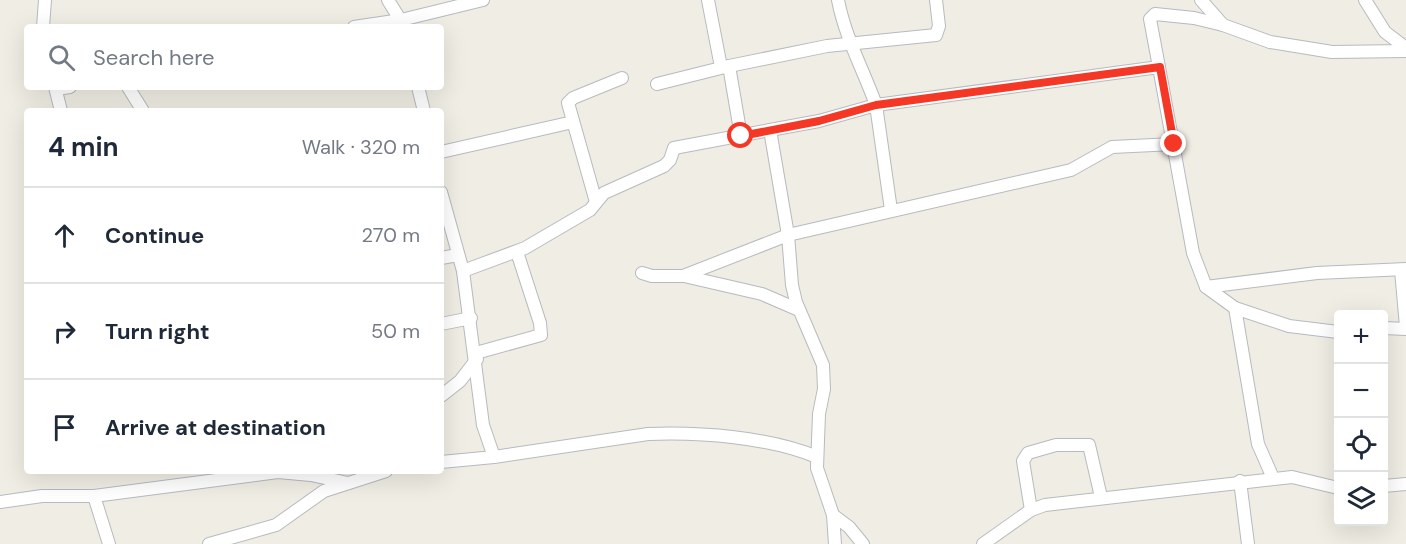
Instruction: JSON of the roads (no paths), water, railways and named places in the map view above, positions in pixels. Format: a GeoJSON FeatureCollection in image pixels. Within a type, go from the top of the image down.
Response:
{"type":"FeatureCollection","features":[{"type":"Feature","properties":{"kind":"street"},"geometry":{"type":"LineString","coordinates":[[43,24],[45,0]]}},
{"type":"Feature","properties":{"kind":"street"},"geometry":{"type":"LineString","coordinates":[[388,0],[402,23],[483,0]]}},
{"type":"Feature","properties":{"kind":"street"},"geometry":{"type":"LineString","coordinates":[[711,0],[741,136]]}},
{"type":"Feature","properties":{"kind":"street"},"geometry":{"type":"LineString","coordinates":[[838,0],[850,45],[861,62],[876,105],[891,210]]}},
{"type":"Feature","properties":{"kind":"street"},"geometry":{"type":"LineString","coordinates":[[657,84],[725,66],[827,46],[936,35],[939,26],[936,0]]}},
{"type":"Feature","properties":{"kind":"street"},"geometry":{"type":"LineString","coordinates":[[1201,0],[1223,25]]}},
{"type":"Feature","properties":{"kind":"street"},"geometry":{"type":"LineString","coordinates":[[1365,0],[1385,32],[1406,50]]}},
{"type":"Feature","properties":{"kind":"street"},"geometry":{"type":"LineString","coordinates":[[1334,332],[1289,326],[1235,308],[1206,287],[1193,253],[1151,15],[1194,18],[1223,25],[1270,42],[1332,52],[1406,50]]}},
{"type":"Feature","properties":{"kind":"street"},"geometry":{"type":"LineString","coordinates":[[464,271],[517,252],[591,210],[604,193],[664,166],[670,160],[674,148],[819,121],[876,105],[1160,67]]}},
{"type":"Feature","properties":{"kind":"street"},"geometry":{"type":"LineString","coordinates":[[596,202],[569,109],[570,100],[622,78]]}},
{"type":"Feature","properties":{"kind":"street"},"geometry":{"type":"LineString","coordinates":[[56,90],[60,108]]}},
{"type":"Feature","properties":{"kind":"street"},"geometry":{"type":"LineString","coordinates":[[130,90],[141,108]]}},
{"type":"Feature","properties":{"kind":"street"},"geometry":{"type":"LineString","coordinates":[[419,90],[423,108]]}},
{"type":"Feature","properties":{"kind":"street"},"geometry":{"type":"LineString","coordinates":[[444,151],[573,122]]}},
{"type":"Feature","properties":{"kind":"street"},"geometry":{"type":"LineString","coordinates":[[770,130],[788,235],[792,285],[799,310],[823,365],[817,457],[820,483],[833,515],[835,544]]}},
{"type":"Feature","properties":{"kind":"street"},"geometry":{"type":"LineString","coordinates":[[683,276],[788,235],[1071,170],[1112,147],[1174,144]]}},
{"type":"Feature","properties":{"kind":"street"},"geometry":{"type":"LineString","coordinates":[[444,203],[464,271],[483,425],[494,457]]}},
{"type":"Feature","properties":{"kind":"street"},"geometry":{"type":"LineString","coordinates":[[444,394],[460,381],[476,356],[541,335],[540,323],[517,252]]}},
{"type":"Feature","properties":{"kind":"street"},"geometry":{"type":"LineString","coordinates":[[444,257],[458,255]]}},
{"type":"Feature","properties":{"kind":"street"},"geometry":{"type":"LineString","coordinates":[[1206,287],[1317,273],[1404,270],[1406,328],[1388,328]]}},
{"type":"Feature","properties":{"kind":"street"},"geometry":{"type":"LineString","coordinates":[[642,273],[652,276],[683,276],[762,294],[799,310]]}},
{"type":"Feature","properties":{"kind":"street"},"geometry":{"type":"LineString","coordinates":[[1235,308],[1258,444],[1273,478]]}},
{"type":"Feature","properties":{"kind":"street"},"geometry":{"type":"LineString","coordinates":[[444,323],[471,318]]}},
{"type":"Feature","properties":{"kind":"street"},"geometry":{"type":"LineString","coordinates":[[444,460],[494,457],[648,434],[674,433],[789,447],[817,457]]}},
{"type":"Feature","properties":{"kind":"street"},"geometry":{"type":"LineString","coordinates":[[1031,510],[1023,461],[1028,453],[1056,445],[1089,445],[1101,497]]}},
{"type":"Feature","properties":{"kind":"street"},"geometry":{"type":"LineString","coordinates":[[0,502],[42,496],[94,496],[194,477],[244,474]]}},
{"type":"Feature","properties":{"kind":"street"},"geometry":{"type":"LineString","coordinates":[[300,474],[348,483]]}},
{"type":"Feature","properties":{"kind":"street"},"geometry":{"type":"LineString","coordinates":[[209,544],[276,525],[324,491],[376,474]]}},
{"type":"Feature","properties":{"kind":"street"},"geometry":{"type":"LineString","coordinates":[[983,544],[1031,510],[1045,505],[1273,478],[1301,477],[1334,487]]}},
{"type":"Feature","properties":{"kind":"street"},"geometry":{"type":"LineString","coordinates":[[1240,481],[1248,544]]}},
{"type":"Feature","properties":{"kind":"street"},"geometry":{"type":"LineString","coordinates":[[1388,486],[1406,484]]}},
{"type":"Feature","properties":{"kind":"street"},"geometry":{"type":"LineString","coordinates":[[94,496],[109,544]]}},
{"type":"Feature","properties":{"kind":"street"},"geometry":{"type":"LineString","coordinates":[[833,515],[849,527],[863,544]]}}]}
